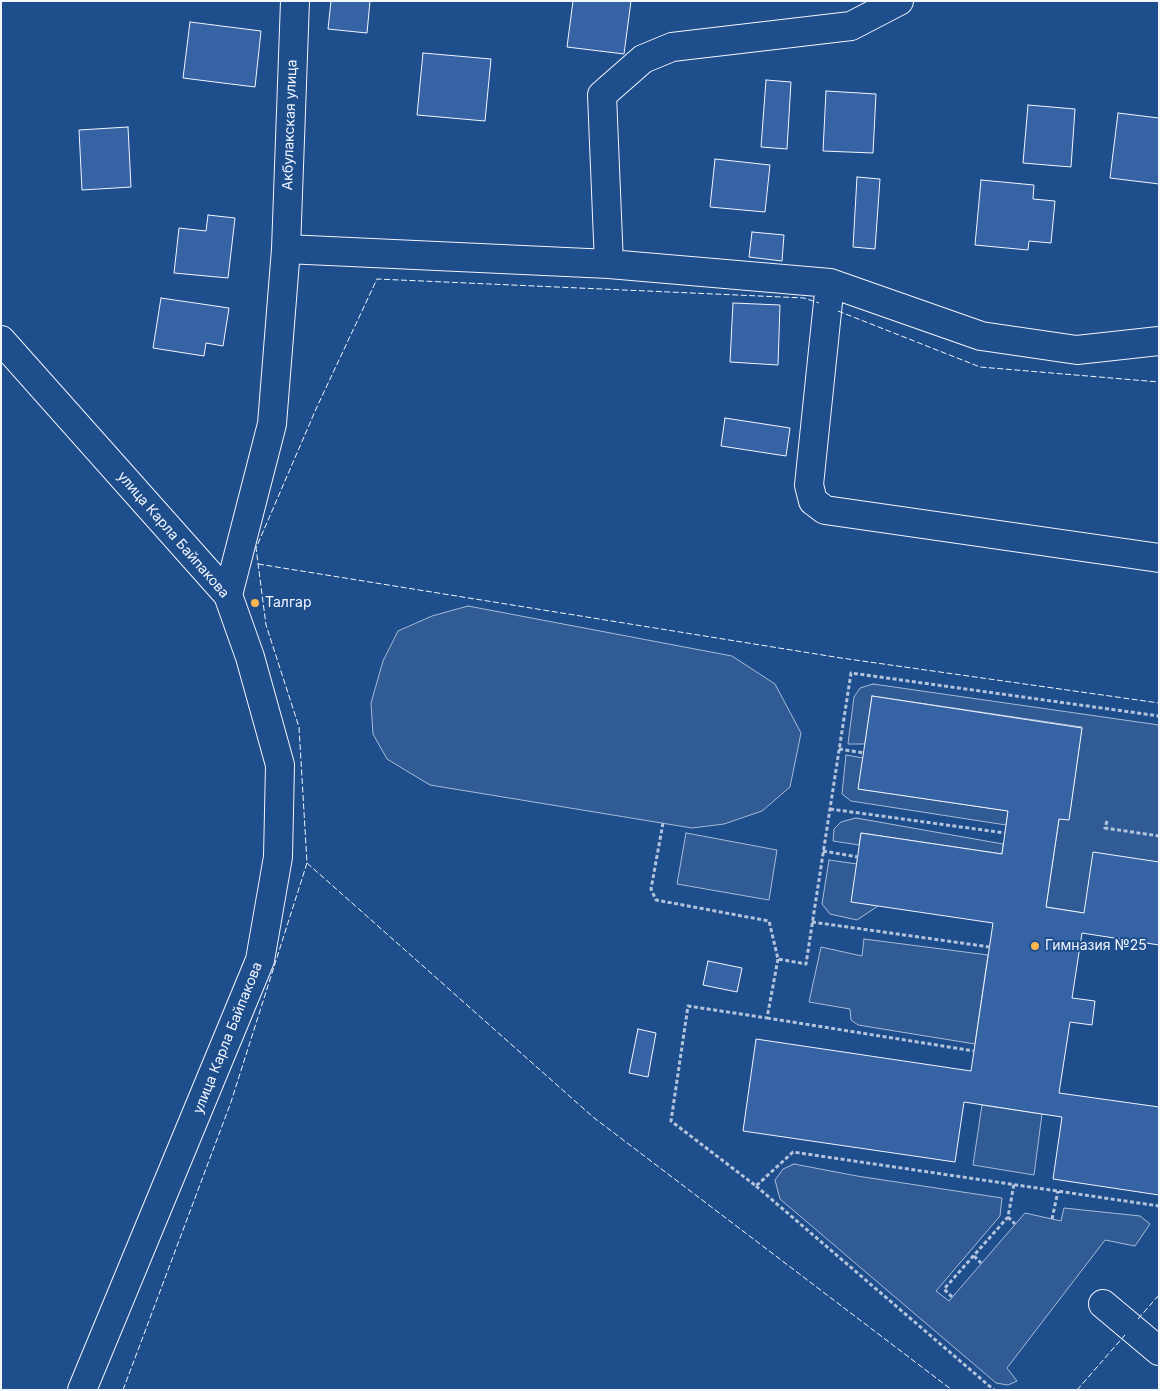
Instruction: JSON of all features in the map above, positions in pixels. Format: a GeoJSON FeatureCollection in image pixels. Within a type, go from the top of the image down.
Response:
{"type":"FeatureCollection","features":[{"type":"Feature","properties":{"kind":"street","name":"Акбулакская улица"},"geometry":{"type":"LineString","coordinates":[[228,595],[272,424],[286,249],[295,1]]}},
{"type":"Feature","properties":{"kind":"street"},"geometry":{"type":"LineString","coordinates":[[609,264],[602,96],[643,59],[672,46],[851,26],[899,1]]}},
{"type":"Feature","properties":{"kind":"street"},"geometry":{"type":"LineString","coordinates":[[286,249],[609,264],[830,283],[981,336],[1077,350],[1159,341]]}},
{"type":"Feature","properties":{"kind":"street"},"geometry":{"type":"LineString","coordinates":[[830,283],[808,485],[813,501],[825,510],[1159,558]]}},
{"type":"Feature","properties":{"kind":"street","name":"улица Карла Байпакова"},"geometry":{"type":"LineString","coordinates":[[1,340],[228,595],[250,657],[280,765],[278,857],[260,960],[82,1390]]}},
{"type":"Feature","properties":{"kind":"street"},"geometry":{"type":"LineString","coordinates":[[1103,1304],[1159,1351]]}},
{"type":"Feature","properties":{"kind":"path"},"geometry":{"type":"LineString","coordinates":[[778,959],[806,964],[851,672],[1159,716]]}},
{"type":"Feature","properties":{"kind":"path"},"geometry":{"type":"LineString","coordinates":[[839,749],[864,753]]}},
{"type":"Feature","properties":{"kind":"path"},"geometry":{"type":"LineString","coordinates":[[830,809],[1005,833]]}},
{"type":"Feature","properties":{"kind":"path"},"geometry":{"type":"LineString","coordinates":[[1107,821],[1105,828],[1159,836]]}},
{"type":"Feature","properties":{"kind":"path"},"geometry":{"type":"LineString","coordinates":[[662,824],[651,889],[656,900],[769,921],[778,959],[767,1018]]}},
{"type":"Feature","properties":{"kind":"path"},"geometry":{"type":"LineString","coordinates":[[823,851],[858,857]]}},
{"type":"Feature","properties":{"kind":"path"},"geometry":{"type":"LineString","coordinates":[[812,922],[990,947]]}},
{"type":"Feature","properties":{"kind":"path"},"geometry":{"type":"LineString","coordinates":[[974,1051],[688,1006],[671,1121],[756,1186],[994,1390]]}},
{"type":"Feature","properties":{"kind":"path"},"geometry":{"type":"LineString","coordinates":[[756,1186],[793,1152],[1159,1206]]}},
{"type":"Feature","properties":{"kind":"path"},"geometry":{"type":"LineString","coordinates":[[952,1297],[944,1289],[1008,1217],[1014,1184]]}},
{"type":"Feature","properties":{"kind":"path"},"geometry":{"type":"LineString","coordinates":[[1052,1219],[1058,1191]]}},
{"type":"Feature","properties":{"kind":"path"},"geometry":{"type":"LineString","coordinates":[[1008,1217],[1015,1224]]}},
{"type":"Feature","properties":{"kind":"path"},"geometry":{"type":"LineString","coordinates":[[974,1256],[981,1263]]}},
{"type":"Feature","properties":{"kind":"shaded area"},"geometry":{"type":"Polygon","coordinates":[[[468,606],[732,656],[775,684],[801,733],[790,787],[762,811],[724,824],[692,828],[430,785],[387,759],[373,734],[371,703],[383,661],[398,631],[432,616],[468,606]]]}},
{"type":"Feature","properties":{"kind":"shaded area"},"geometry":{"type":"Polygon","coordinates":[[[873,684],[1159,725],[1159,862],[1084,913],[1046,907],[1059,819],[1069,819],[1082,727],[872,696],[865,744],[848,744],[854,697],[860,688],[873,684]]]}},
{"type":"Feature","properties":{"kind":"shaded area"},"geometry":{"type":"Polygon","coordinates":[[[846,755],[863,758],[859,789],[1008,811],[1006,825],[851,801],[842,794],[846,755]]]}},
{"type":"Feature","properties":{"kind":"shaded area"},"geometry":{"type":"Polygon","coordinates":[[[856,818],[1003,844],[1002,854],[861,833],[859,845],[833,841],[834,829],[841,822],[856,818]]]}},
{"type":"Feature","properties":{"kind":"shaded area"},"geometry":{"type":"Polygon","coordinates":[[[686,833],[777,850],[769,900],[677,884],[686,833]]]}},
{"type":"Feature","properties":{"kind":"shaded area"},"geometry":{"type":"Polygon","coordinates":[[[829,860],[857,864],[878,906],[857,920],[830,914],[822,904],[829,860]]]}},
{"type":"Feature","properties":{"kind":"shaded area"},"geometry":{"type":"Polygon","coordinates":[[[864,939],[988,955],[975,1044],[858,1025],[851,1020],[850,1009],[809,1002],[821,947],[862,956],[864,939]]]}},
{"type":"Feature","properties":{"kind":"shaded area"},"geometry":{"type":"Polygon","coordinates":[[[982,1105],[1042,1114],[1034,1175],[973,1165],[982,1105]]]}},
{"type":"Feature","properties":{"kind":"shaded area"},"geometry":{"type":"Polygon","coordinates":[[[794,1164],[857,1176],[1002,1198],[1000,1216],[936,1291],[949,1301],[1025,1213],[1061,1221],[1064,1208],[1140,1216],[1150,1224],[1135,1246],[1105,1240],[1007,1368],[1017,1381],[1008,1385],[996,1383],[780,1199],[775,1180],[783,1169],[794,1164]]]}},
{"type":"Feature","properties":{"kind":"building"},"geometry":{"type":"Polygon","coordinates":[[[331,1],[370,1],[367,33],[328,29],[331,1]]]}},
{"type":"Feature","properties":{"kind":"building"},"geometry":{"type":"Polygon","coordinates":[[[573,1],[631,1],[624,54],[567,47],[573,1]]]}},
{"type":"Feature","properties":{"kind":"building"},"geometry":{"type":"Polygon","coordinates":[[[190,22],[261,31],[255,87],[183,78],[190,22]]]}},
{"type":"Feature","properties":{"kind":"building"},"geometry":{"type":"Polygon","coordinates":[[[423,53],[491,59],[485,121],[417,115],[423,53]]]}},
{"type":"Feature","properties":{"kind":"building"},"geometry":{"type":"Polygon","coordinates":[[[766,80],[791,82],[787,149],[761,147],[766,80]]]}},
{"type":"Feature","properties":{"kind":"building"},"geometry":{"type":"Polygon","coordinates":[[[826,91],[876,94],[873,153],[823,151],[826,91]]]}},
{"type":"Feature","properties":{"kind":"building"},"geometry":{"type":"Polygon","coordinates":[[[1028,105],[1075,109],[1071,167],[1023,163],[1028,105]]]}},
{"type":"Feature","properties":{"kind":"building"},"geometry":{"type":"Polygon","coordinates":[[[1118,113],[1159,118],[1159,184],[1110,178],[1118,113]]]}},
{"type":"Feature","properties":{"kind":"building"},"geometry":{"type":"Polygon","coordinates":[[[128,127],[131,187],[82,190],[79,130],[128,127]]]}},
{"type":"Feature","properties":{"kind":"building"},"geometry":{"type":"Polygon","coordinates":[[[715,159],[770,165],[765,212],[710,207],[715,159]]]}},
{"type":"Feature","properties":{"kind":"building"},"geometry":{"type":"Polygon","coordinates":[[[857,177],[880,179],[875,249],[853,247],[857,177]]]}},
{"type":"Feature","properties":{"kind":"building"},"geometry":{"type":"Polygon","coordinates":[[[981,180],[1034,185],[1033,199],[1055,201],[1051,243],[1029,241],[1028,250],[975,245],[981,180]]]}},
{"type":"Feature","properties":{"kind":"building"},"geometry":{"type":"Polygon","coordinates":[[[208,215],[235,218],[228,278],[174,273],[179,228],[206,231],[208,215]]]}},
{"type":"Feature","properties":{"kind":"building"},"geometry":{"type":"Polygon","coordinates":[[[752,232],[784,235],[782,261],[749,257],[752,232]]]}},
{"type":"Feature","properties":{"kind":"building"},"geometry":{"type":"Polygon","coordinates":[[[161,298],[229,308],[223,346],[206,343],[204,356],[153,348],[161,298]]]}},
{"type":"Feature","properties":{"kind":"building"},"geometry":{"type":"Polygon","coordinates":[[[733,303],[780,305],[778,365],[730,362],[733,303]]]}},
{"type":"Feature","properties":{"kind":"building"},"geometry":{"type":"Polygon","coordinates":[[[725,418],[790,428],[786,456],[721,446],[725,418]]]}},
{"type":"Feature","properties":{"kind":"building","name":"Гимназия №25"},"geometry":{"type":"Polygon","coordinates":[[[872,696],[1082,728],[1069,820],[1059,819],[1046,907],[1084,913],[1093,852],[1159,862],[1159,945],[1082,933],[1072,998],[1095,1001],[1092,1025],[1070,1022],[1059,1093],[1159,1107],[1159,1195],[1053,1179],[1062,1117],[964,1102],[955,1162],[743,1131],[756,1039],[971,1071],[993,923],[851,902],[861,833],[1002,854],[1008,811],[858,789],[872,696]]]}},
{"type":"Feature","properties":{"kind":"building"},"geometry":{"type":"Polygon","coordinates":[[[708,961],[742,968],[737,992],[703,985],[708,961]]]}},
{"type":"Feature","properties":{"kind":"building"},"geometry":{"type":"Polygon","coordinates":[[[638,1029],[656,1033],[648,1077],[629,1073],[638,1029]]]}},
{"type":"Feature","properties":{"kind":"fence"},"geometry":{"type":"LineString","coordinates":[[123,1390],[231,1102],[307,863],[299,727],[266,625],[256,548],[316,409],[377,279],[804,298],[819,303]]}},
{"type":"Feature","properties":{"kind":"fence"},"geometry":{"type":"LineString","coordinates":[[838,311],[980,367],[1159,382]]}},
{"type":"Feature","properties":{"kind":"fence"},"geometry":{"type":"LineString","coordinates":[[258,564],[841,658],[1159,703]]}},
{"type":"Feature","properties":{"kind":"fence"},"geometry":{"type":"LineString","coordinates":[[307,863],[593,1117],[952,1390]]}},
{"type":"Feature","properties":{"kind":"fence"},"geometry":{"type":"LineString","coordinates":[[1138,1319],[1159,1295]]}},
{"type":"Feature","properties":{"kind":"fence"},"geometry":{"type":"LineString","coordinates":[[1077,1390],[1125,1335]]}},
{"type":"Feature","properties":{"kind":"place","name":"Талгар"},"geometry":{"type":"Point","coordinates":[255,603]}},
{"type":"Feature","properties":{"kind":"place","name":"Гимназия №25"},"geometry":{"type":"Point","coordinates":[1035,946]}}]}
